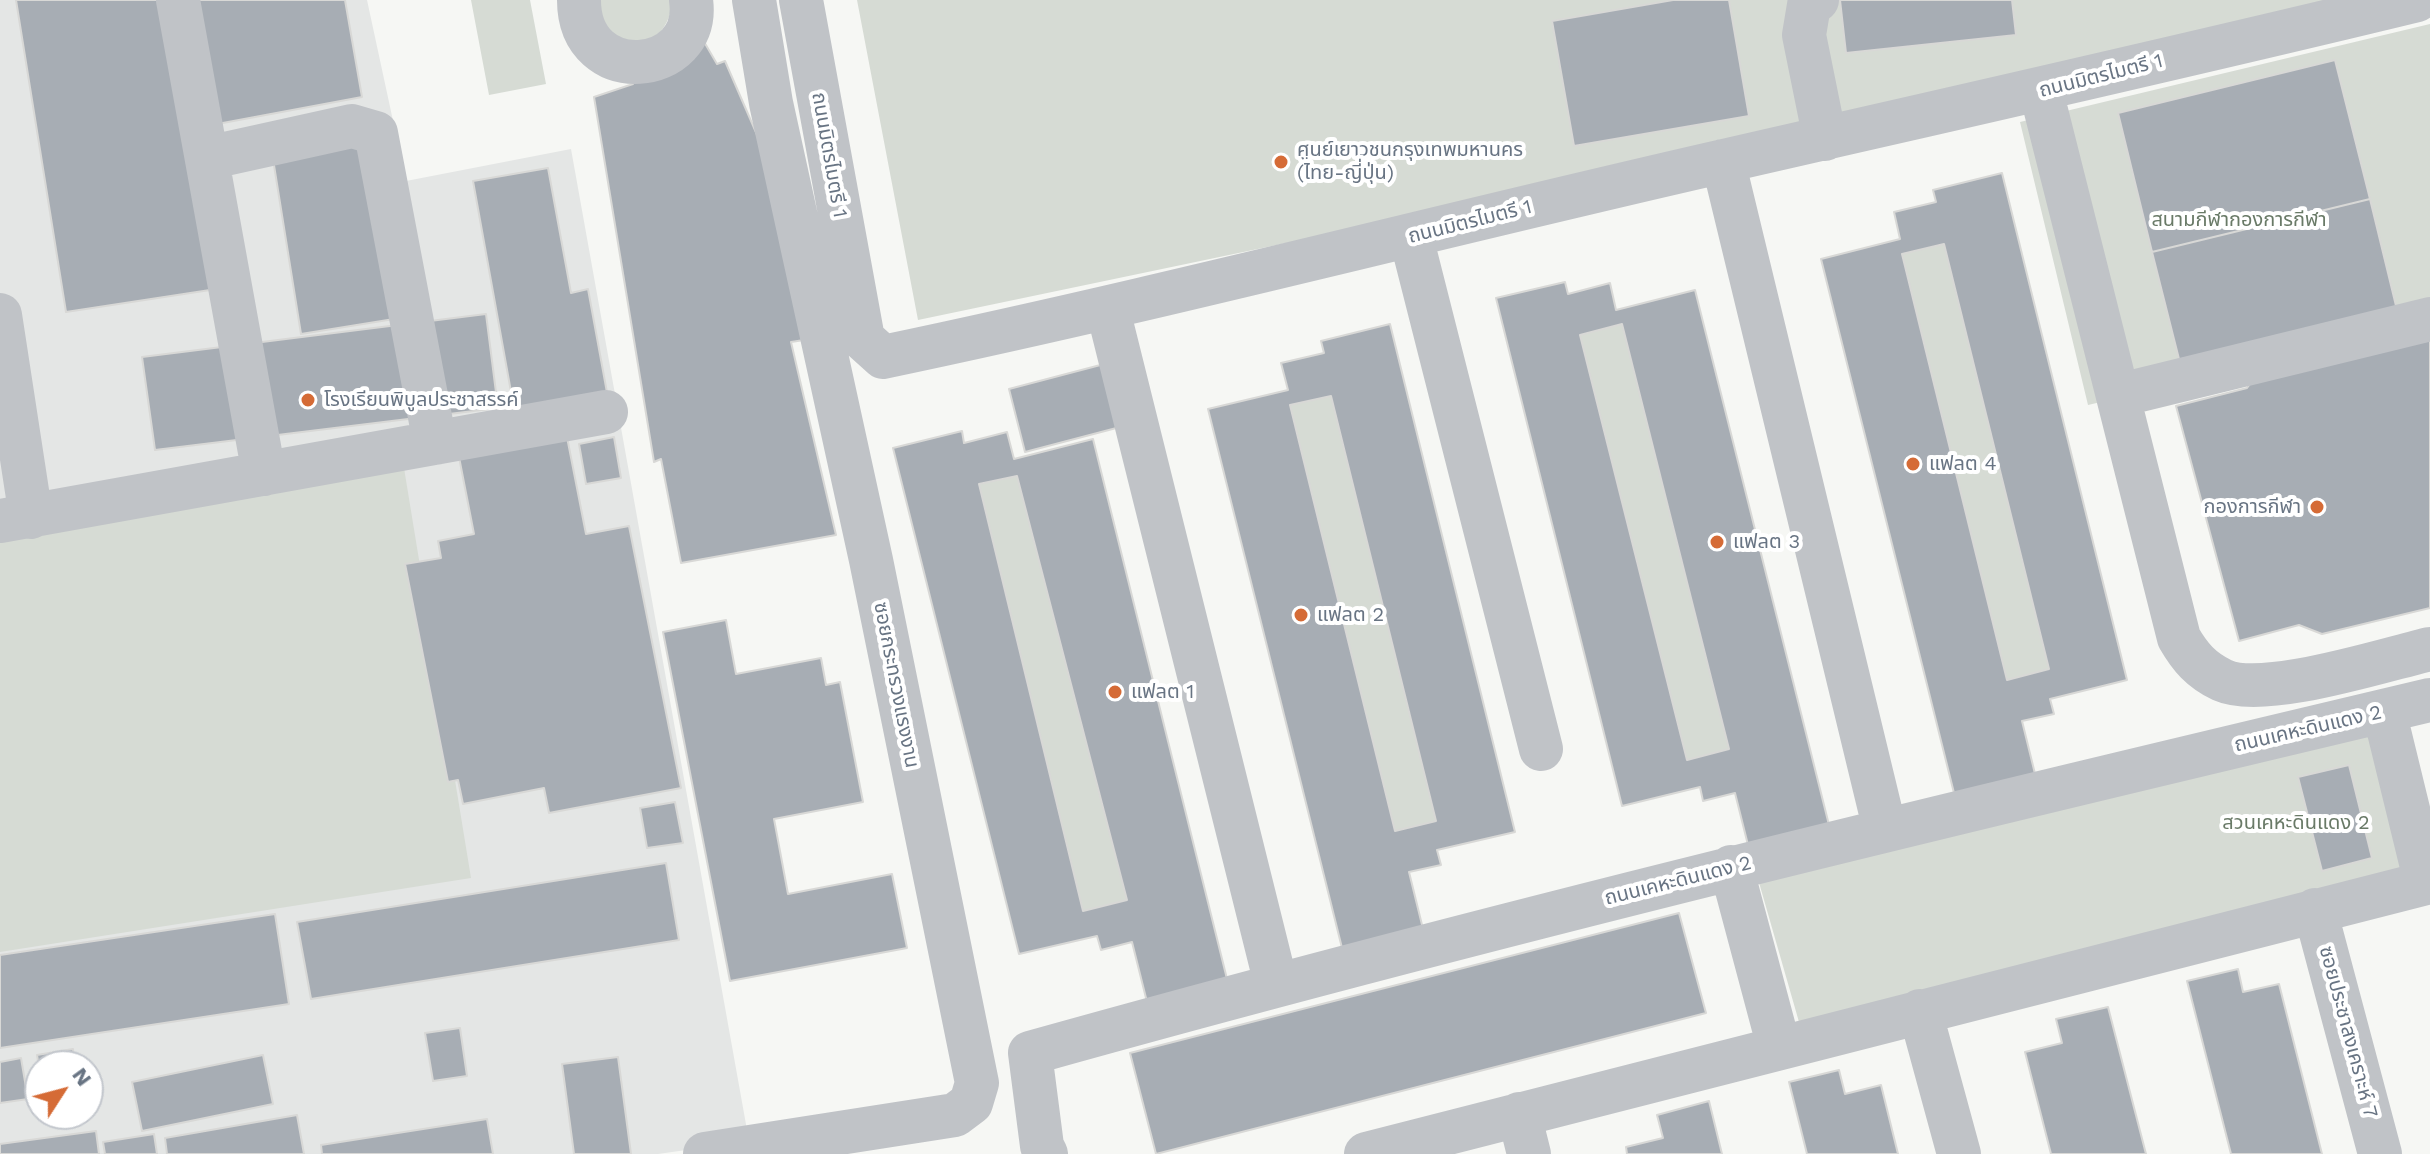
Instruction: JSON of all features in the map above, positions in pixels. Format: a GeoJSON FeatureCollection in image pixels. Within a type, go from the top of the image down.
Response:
{"type":"FeatureCollection","features":[{"type":"Feature","properties":{"kind":"street"},"geometry":{"type":"LineString","coordinates":[[178,0],[264,474]]}},
{"type":"Feature","properties":{"kind":"street"},"geometry":{"type":"LineString","coordinates":[[579,0],[584,32],[595,48],[611,58],[629,63],[648,62],[666,54],[680,42],[705,2]]}},
{"type":"Feature","properties":{"kind":"street","name":"ซอยกระทรวงแรงงาน"},"geometry":{"type":"LineString","coordinates":[[705,1154],[955,1115],[971,1103],[977,1083],[871,560],[771,103],[754,0]]}},
{"type":"Feature","properties":{"kind":"street","name":"ถนนมิตรไมตรี 1"},"geometry":{"type":"LineString","coordinates":[[801,0],[863,339],[883,357],[1108,310],[1723,161],[2041,91],[2417,0]]}},
{"type":"Feature","properties":{"kind":"street"},"geometry":{"type":"LineString","coordinates":[[1817,0],[1809,5],[1804,35],[1825,139]]}},
{"type":"Feature","properties":{"kind":"street"},"geometry":{"type":"LineString","coordinates":[[2041,91],[2179,638],[2193,662],[2224,681],[2262,687],[2430,649]]}},
{"type":"Feature","properties":{"kind":"street"},"geometry":{"type":"LineString","coordinates":[[207,158],[352,126],[376,133],[435,443]]}},
{"type":"Feature","properties":{"kind":"street"},"geometry":{"type":"LineString","coordinates":[[1723,161],[1885,830]]}},
{"type":"Feature","properties":{"kind":"street"},"geometry":{"type":"LineString","coordinates":[[1411,237],[1541,749]]}},
{"type":"Feature","properties":{"kind":"street"},"geometry":{"type":"LineString","coordinates":[[1108,310],[1276,984]]}},
{"type":"Feature","properties":{"kind":"street"},"geometry":{"type":"LineString","coordinates":[[0,315],[16,519],[606,412]]}},
{"type":"Feature","properties":{"kind":"street"},"geometry":{"type":"LineString","coordinates":[[2120,395],[2430,319]]}},
{"type":"Feature","properties":{"kind":"street","name":"ถนนเคหะดินแดง 2"},"geometry":{"type":"LineString","coordinates":[[1046,1154],[1042,1146],[1030,1053],[1276,984],[1731,867],[2430,700]]}},
{"type":"Feature","properties":{"kind":"street"},"geometry":{"type":"LineString","coordinates":[[1366,1154],[1524,1134],[1779,1047],[2428,882],[2384,711]]}},
{"type":"Feature","properties":{"kind":"street"},"geometry":{"type":"LineString","coordinates":[[1731,867],[1779,1047]]}},
{"type":"Feature","properties":{"kind":"street","name":"ซอยประชาสงเคราะห์ 7"},"geometry":{"type":"LineString","coordinates":[[2315,910],[2380,1154]]}},
{"type":"Feature","properties":{"kind":"street"},"geometry":{"type":"LineString","coordinates":[[1920,1011],[1959,1154]]}},
{"type":"Feature","properties":{"kind":"shaded area","name":"โรงเรียนพิบูลประชาสรรค์"},"geometry":{"type":"Polygon","coordinates":[[[0,0],[367,0],[406,181],[571,149],[749,1141],[658,1154],[0,1154],[0,0]]]}},
{"type":"Feature","properties":{"kind":"green space"},"geometry":{"type":"Polygon","coordinates":[[[471,0],[530,0],[546,84],[489,95],[471,0]]]}},
{"type":"Feature","properties":{"kind":"green space"},"geometry":{"type":"Polygon","coordinates":[[[595,0],[673,0],[670,14],[659,33],[642,41],[620,38],[607,32],[595,0]]]}},
{"type":"Feature","properties":{"kind":"green space","name":"ศูนย์เยาวชนกรุงเทพมหานคร (ไทย-ญี่ปุ่น)"},"geometry":{"type":"Polygon","coordinates":[[[857,0],[2430,0],[2430,4],[918,320],[857,0]]]}},
{"type":"Feature","properties":{"kind":"green space","name":"สนามกีฬากองการกีฬา"},"geometry":{"type":"Polygon","coordinates":[[[2430,24],[2430,325],[2088,405],[2020,122],[2430,24]]]}},
{"type":"Feature","properties":{"kind":"green space"},"geometry":{"type":"Polygon","coordinates":[[[1944,244],[2049,669],[2007,680],[1902,254],[1944,244]]]}},
{"type":"Feature","properties":{"kind":"green space"},"geometry":{"type":"Polygon","coordinates":[[[1622,324],[1729,749],[1687,760],[1580,335],[1622,324]]]}},
{"type":"Feature","properties":{"kind":"green space"},"geometry":{"type":"Polygon","coordinates":[[[1331,396],[1436,821],[1395,831],[1290,405],[1331,396]]]}},
{"type":"Feature","properties":{"kind":"green space"},"geometry":{"type":"Polygon","coordinates":[[[404,468],[471,878],[0,952],[0,532],[404,468]]]}},
{"type":"Feature","properties":{"kind":"green space"},"geometry":{"type":"Polygon","coordinates":[[[1017,476],[1127,900],[1083,911],[979,484],[1017,476]]]}},
{"type":"Feature","properties":{"kind":"green space","name":"สวนเคหะดินแดง 2"},"geometry":{"type":"Polygon","coordinates":[[[2373,725],[2407,874],[1799,1022],[1758,879],[2373,725]]]}},
{"type":"Feature","properties":{"kind":"building"},"geometry":{"type":"Polygon","coordinates":[[[16,0],[165,0],[210,290],[66,312],[16,0]]]}},
{"type":"Feature","properties":{"kind":"building"},"geometry":{"type":"Polygon","coordinates":[[[189,0],[345,0],[362,97],[212,125],[189,0]]]}},
{"type":"Feature","properties":{"kind":"building"},"geometry":{"type":"Polygon","coordinates":[[[1673,0],[1729,0],[1749,116],[1574,146],[1552,21],[1673,0]]]}},
{"type":"Feature","properties":{"kind":"building"},"geometry":{"type":"Polygon","coordinates":[[[1840,0],[2012,0],[2016,35],[1846,53],[1840,0]]]}},
{"type":"Feature","properties":{"kind":"building"},"geometry":{"type":"Polygon","coordinates":[[[703,40],[717,64],[725,61],[768,160],[804,340],[791,342],[836,535],[681,563],[661,459],[654,462],[594,97],[633,84],[631,77],[703,40]]]}},
{"type":"Feature","properties":{"kind":"building"},"geometry":{"type":"Polygon","coordinates":[[[2335,60],[2370,199],[2152,252],[2118,113],[2335,60]]]}},
{"type":"Feature","properties":{"kind":"building"},"geometry":{"type":"Polygon","coordinates":[[[365,144],[394,319],[301,334],[273,159],[365,144]]]}},
{"type":"Feature","properties":{"kind":"building"},"geometry":{"type":"Polygon","coordinates":[[[548,168],[571,293],[588,289],[608,398],[515,414],[473,181],[548,168]]]}},
{"type":"Feature","properties":{"kind":"building","name":"แฟลต 4"},"geometry":{"type":"Polygon","coordinates":[[[2002,173],[2127,680],[2050,699],[2054,714],[2022,721],[2037,782],[1956,801],[1821,259],[1900,239],[1894,212],[1936,202],[1933,190],[2002,173]],[[1944,244],[1902,254],[2007,680],[2049,669],[1944,244]]]}},
{"type":"Feature","properties":{"kind":"building"},"geometry":{"type":"Polygon","coordinates":[[[2370,199],[2398,314],[2181,367],[2152,252],[2370,199]]]}},
{"type":"Feature","properties":{"kind":"building","name":"แฟลต 3"},"geometry":{"type":"Polygon","coordinates":[[[1565,282],[1568,294],[1610,283],[1616,310],[1695,290],[1831,833],[1750,853],[1735,793],[1703,801],[1700,787],[1622,806],[1496,298],[1565,282]],[[1622,324],[1580,335],[1687,760],[1729,749],[1622,324]]]}},
{"type":"Feature","properties":{"kind":"building"},"geometry":{"type":"Polygon","coordinates":[[[486,314],[498,408],[155,450],[142,357],[486,314]]]}},
{"type":"Feature","properties":{"kind":"building","name":"แฟลต 2"},"geometry":{"type":"Polygon","coordinates":[[[1390,324],[1515,832],[1437,850],[1441,865],[1409,872],[1424,933],[1343,952],[1208,409],[1288,390],[1281,363],[1324,353],[1321,341],[1390,324]],[[1331,396],[1290,405],[1395,831],[1436,821],[1331,396]]]}},
{"type":"Feature","properties":{"kind":"building","name":"กองการกีฬา"},"geometry":{"type":"Polygon","coordinates":[[[2430,335],[2430,608],[2322,634],[2299,625],[2239,641],[2176,406],[2247,388],[2255,377],[2430,335]]]}},
{"type":"Feature","properties":{"kind":"building"},"geometry":{"type":"Polygon","coordinates":[[[1108,363],[1124,426],[1025,452],[1009,389],[1108,363]]]}},
{"type":"Feature","properties":{"kind":"building","name":"แฟลต 1"},"geometry":{"type":"Polygon","coordinates":[[[962,431],[964,443],[1007,432],[1014,459],[1093,439],[1228,983],[1147,1002],[1132,942],[1101,950],[1097,936],[1019,954],[893,448],[962,431]],[[1017,476],[979,484],[1083,911],[1127,900],[1017,476]]]}},
{"type":"Feature","properties":{"kind":"building"},"geometry":{"type":"Polygon","coordinates":[[[566,432],[586,534],[629,526],[681,788],[549,813],[544,788],[463,804],[458,780],[448,782],[405,564],[441,558],[438,541],[474,534],[458,452],[566,432]]]}},
{"type":"Feature","properties":{"kind":"building"},"geometry":{"type":"Polygon","coordinates":[[[614,437],[621,478],[586,484],[579,444],[614,437]]]}},
{"type":"Feature","properties":{"kind":"building"},"geometry":{"type":"Polygon","coordinates":[[[726,620],[736,674],[821,658],[826,685],[840,682],[863,802],[774,819],[788,894],[892,874],[907,948],[730,981],[663,632],[726,620]]]}},
{"type":"Feature","properties":{"kind":"building"},"geometry":{"type":"Polygon","coordinates":[[[2349,765],[2372,858],[2322,871],[2298,777],[2349,765]]]}},
{"type":"Feature","properties":{"kind":"building"},"geometry":{"type":"Polygon","coordinates":[[[675,802],[683,843],[647,848],[640,808],[675,802]]]}},
{"type":"Feature","properties":{"kind":"building"},"geometry":{"type":"Polygon","coordinates":[[[666,863],[679,940],[311,999],[297,922],[666,863]]]}},
{"type":"Feature","properties":{"kind":"building"},"geometry":{"type":"Polygon","coordinates":[[[1679,913],[1706,1013],[1156,1154],[1130,1053],[1679,913]]]}},
{"type":"Feature","properties":{"kind":"building"},"geometry":{"type":"Polygon","coordinates":[[[275,914],[289,1004],[0,1048],[0,955],[275,914]]]}},
{"type":"Feature","properties":{"kind":"building"},"geometry":{"type":"Polygon","coordinates":[[[2238,969],[2243,992],[2279,984],[2322,1154],[2231,1154],[2187,981],[2238,969]]]}},
{"type":"Feature","properties":{"kind":"building"},"geometry":{"type":"Polygon","coordinates":[[[2108,1007],[2146,1154],[2051,1154],[2025,1052],[2062,1043],[2056,1019],[2108,1007]]]}},
{"type":"Feature","properties":{"kind":"building"},"geometry":{"type":"Polygon","coordinates":[[[460,1028],[467,1076],[433,1081],[425,1033],[460,1028]]]}},
{"type":"Feature","properties":{"kind":"building"},"geometry":{"type":"Polygon","coordinates":[[[263,1055],[273,1104],[142,1131],[132,1082],[263,1055]]]}},
{"type":"Feature","properties":{"kind":"building"},"geometry":{"type":"Polygon","coordinates":[[[618,1057],[631,1154],[574,1154],[562,1064],[618,1057]]]}},
{"type":"Feature","properties":{"kind":"building"},"geometry":{"type":"Polygon","coordinates":[[[21,1058],[24,1100],[0,1103],[0,1062],[21,1058]]]}},
{"type":"Feature","properties":{"kind":"building"},"geometry":{"type":"Polygon","coordinates":[[[1839,1070],[1845,1094],[1881,1085],[1898,1154],[1807,1154],[1789,1082],[1839,1070]]]}},
{"type":"Feature","properties":{"kind":"building"},"geometry":{"type":"Polygon","coordinates":[[[1709,1101],[1722,1154],[1627,1154],[1626,1147],[1663,1138],[1657,1115],[1709,1101]]]}},
{"type":"Feature","properties":{"kind":"building"},"geometry":{"type":"Polygon","coordinates":[[[297,1115],[304,1154],[167,1154],[165,1138],[297,1115]]]}},
{"type":"Feature","properties":{"kind":"building"},"geometry":{"type":"Polygon","coordinates":[[[487,1119],[493,1154],[322,1154],[321,1145],[487,1119]]]}},
{"type":"Feature","properties":{"kind":"building"},"geometry":{"type":"Polygon","coordinates":[[[96,1131],[99,1154],[0,1154],[0,1144],[96,1131]]]}},
{"type":"Feature","properties":{"kind":"building"},"geometry":{"type":"Polygon","coordinates":[[[154,1134],[157,1154],[105,1154],[103,1142],[154,1134]]]}},
{"type":"Feature","properties":{"kind":"place","name":"ศูนย์เยาวชนกรุงเทพมหานคร (ไทย-ญี่ปุ่น)"},"geometry":{"type":"Point","coordinates":[1281,162]}},
{"type":"Feature","properties":{"kind":"place","name":"โรงเรียนพิบูลประชาสรรค์"},"geometry":{"type":"Point","coordinates":[308,400]}},
{"type":"Feature","properties":{"kind":"place","name":"แฟลต 4"},"geometry":{"type":"Point","coordinates":[1913,464]}},
{"type":"Feature","properties":{"kind":"place","name":"กองการกีฬา"},"geometry":{"type":"Point","coordinates":[2317,507]}},
{"type":"Feature","properties":{"kind":"place","name":"แฟลต 3"},"geometry":{"type":"Point","coordinates":[1717,542]}},
{"type":"Feature","properties":{"kind":"place","name":"แฟลต 2"},"geometry":{"type":"Point","coordinates":[1301,615]}},
{"type":"Feature","properties":{"kind":"place","name":"แฟลต 1"},"geometry":{"type":"Point","coordinates":[1115,692]}}]}
